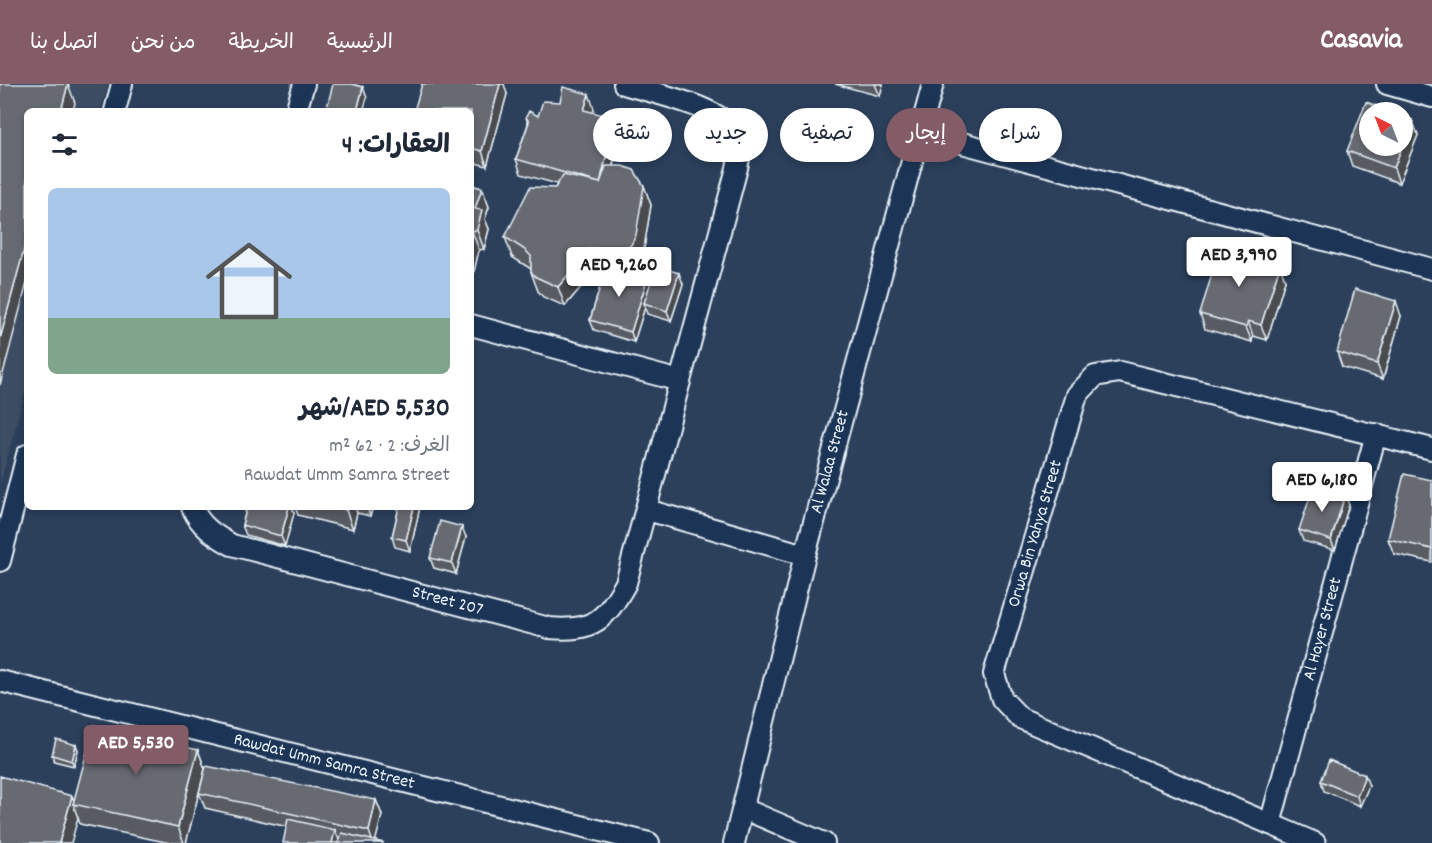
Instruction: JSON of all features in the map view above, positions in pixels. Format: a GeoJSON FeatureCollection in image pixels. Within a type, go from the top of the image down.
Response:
{"type":"FeatureCollection","features":[{"type":"Feature","properties":{"kind":"street"},"geometry":{"type":"LineString","coordinates":[[116,108],[122,84]]}},
{"type":"Feature","properties":{"kind":"street"},"geometry":{"type":"LineString","coordinates":[[297,108],[304,84]]}},
{"type":"Feature","properties":{"kind":"street","name":"Street 207"},"geometry":{"type":"LineString","coordinates":[[193,510],[197,518],[211,533],[232,544],[549,628],[572,630],[594,624],[612,607],[626,583],[647,510],[741,148],[738,136],[728,122],[707,109],[624,84]]}},
{"type":"Feature","properties":{"kind":"street","name":"Al Walaa Street"},"geometry":{"type":"LineString","coordinates":[[927,108],[933,84]]}},
{"type":"Feature","properties":{"kind":"street"},"geometry":{"type":"LineString","coordinates":[[1387,84],[1422,91]]}},
{"type":"Feature","properties":{"kind":"street"},"geometry":{"type":"LineString","coordinates":[[967,144],[1432,269]]}},
{"type":"Feature","properties":{"kind":"street","name":"Al Walaa Street"},"geometry":{"type":"LineString","coordinates":[[734,843],[805,555],[913,162]]}},
{"type":"Feature","properties":{"kind":"street"},"geometry":{"type":"LineString","coordinates":[[474,326],[680,381]]}},
{"type":"Feature","properties":{"kind":"street","name":"Orwa Bin Yahya Street"},"geometry":{"type":"LineString","coordinates":[[1315,843],[1020,718],[1002,699],[994,674],[1077,395],[1095,376],[1120,372],[1432,449]]}},
{"type":"Feature","properties":{"kind":"street","name":"Al Hayer Street"},"geometry":{"type":"LineString","coordinates":[[1270,824],[1376,434]]}},
{"type":"Feature","properties":{"kind":"street"},"geometry":{"type":"LineString","coordinates":[[0,561],[24,467]]}},
{"type":"Feature","properties":{"kind":"street"},"geometry":{"type":"LineString","coordinates":[[647,510],[805,555]]}},
{"type":"Feature","properties":{"kind":"street","name":"Rawdat Umm Samra Street"},"geometry":{"type":"LineString","coordinates":[[0,681],[649,843]]}},
{"type":"Feature","properties":{"kind":"street"},"geometry":{"type":"LineString","coordinates":[[744,809],[824,843]]}},
{"type":"Feature","properties":{"kind":"shaded area"},"geometry":{"type":"Polygon","coordinates":[[[0,84],[108,84],[101,108],[24,108],[24,395],[0,484],[0,84]]]}},
{"type":"Feature","properties":{"kind":"building"},"geometry":{"type":"Polygon","coordinates":[[[0,84],[68,84],[62,108],[24,108],[24,249],[0,339],[0,84]]]}},
{"type":"Feature","properties":{"kind":"building"},"geometry":{"type":"Polygon","coordinates":[[[333,84],[352,84],[363,87],[358,108],[327,108],[333,84]]]}},
{"type":"Feature","properties":{"kind":"building"},"geometry":{"type":"Polygon","coordinates":[[[422,84],[500,84],[482,151],[474,149],[474,108],[415,108],[422,84]]]}},
{"type":"Feature","properties":{"kind":"building"},"geometry":{"type":"Polygon","coordinates":[[[563,87],[589,94],[584,110],[593,112],[593,162],[605,162],[600,183],[516,159],[529,122],[526,117],[529,111],[538,116],[543,101],[560,102],[563,87]]]}},
{"type":"Feature","properties":{"kind":"building"},"geometry":{"type":"Polygon","coordinates":[[[1359,120],[1359,155],[1347,151],[1359,120]]]}},
{"type":"Feature","properties":{"kind":"building"},"geometry":{"type":"Polygon","coordinates":[[[1361,156],[1398,156],[1394,168],[1361,156]]]}},
{"type":"Feature","properties":{"kind":"building"},"geometry":{"type":"Polygon","coordinates":[[[606,166],[622,166],[634,170],[644,186],[636,235],[631,245],[623,251],[590,249],[558,287],[536,277],[531,272],[531,256],[505,237],[530,187],[555,188],[563,175],[600,183],[606,166]]]}},
{"type":"Feature","properties":{"kind":"building"},"geometry":{"type":"Polygon","coordinates":[[[474,186],[482,188],[475,209],[482,210],[477,230],[474,231],[474,186]]]}},
{"type":"Feature","properties":{"kind":"building"},"geometry":{"type":"Polygon","coordinates":[[[1220,247],[1280,265],[1261,325],[1248,321],[1246,327],[1200,314],[1220,247]]]}},
{"type":"Feature","properties":{"kind":"building"},"geometry":{"type":"Polygon","coordinates":[[[607,264],[648,276],[631,332],[590,320],[607,264]]]}},
{"type":"Feature","properties":{"kind":"building"},"geometry":{"type":"Polygon","coordinates":[[[656,266],[679,273],[667,311],[644,303],[656,266]]]}},
{"type":"Feature","properties":{"kind":"building"},"geometry":{"type":"Polygon","coordinates":[[[1355,289],[1396,301],[1377,364],[1337,352],[1355,289]]]}},
{"type":"Feature","properties":{"kind":"building"},"geometry":{"type":"Polygon","coordinates":[[[1404,474],[1432,480],[1432,549],[1388,539],[1404,474]]]}},
{"type":"Feature","properties":{"kind":"building"},"geometry":{"type":"Polygon","coordinates":[[[1314,485],[1345,495],[1331,540],[1299,530],[1314,485]]]}},
{"type":"Feature","properties":{"kind":"building"},"geometry":{"type":"Polygon","coordinates":[[[246,510],[288,510],[281,536],[242,525],[246,510]]]}},
{"type":"Feature","properties":{"kind":"building"},"geometry":{"type":"Polygon","coordinates":[[[398,510],[413,510],[406,540],[392,537],[398,510]]]}},
{"type":"Feature","properties":{"kind":"building"},"geometry":{"type":"Polygon","coordinates":[[[440,521],[462,527],[452,563],[430,558],[440,521]]]}},
{"type":"Feature","properties":{"kind":"building"},"geometry":{"type":"Polygon","coordinates":[[[94,725],[198,750],[178,827],[73,804],[94,725]]]}},
{"type":"Feature","properties":{"kind":"building"},"geometry":{"type":"Polygon","coordinates":[[[56,739],[76,745],[72,761],[52,755],[56,739]]]}},
{"type":"Feature","properties":{"kind":"building"},"geometry":{"type":"Polygon","coordinates":[[[1329,760],[1365,775],[1357,796],[1321,781],[1329,760]]]}},
{"type":"Feature","properties":{"kind":"building"},"geometry":{"type":"Polygon","coordinates":[[[206,766],[376,800],[369,831],[199,793],[206,766]]]}},
{"type":"Feature","properties":{"kind":"building"},"geometry":{"type":"Polygon","coordinates":[[[0,776],[72,796],[59,843],[0,843],[0,776]]]}},
{"type":"Feature","properties":{"kind":"building"},"geometry":{"type":"Polygon","coordinates":[[[288,819],[335,830],[332,843],[283,843],[288,819]]]}},
{"type":"Feature","properties":{"kind":"building"},"geometry":{"type":"Polygon","coordinates":[[[342,833],[384,843],[338,843],[342,833]]]}}]}
